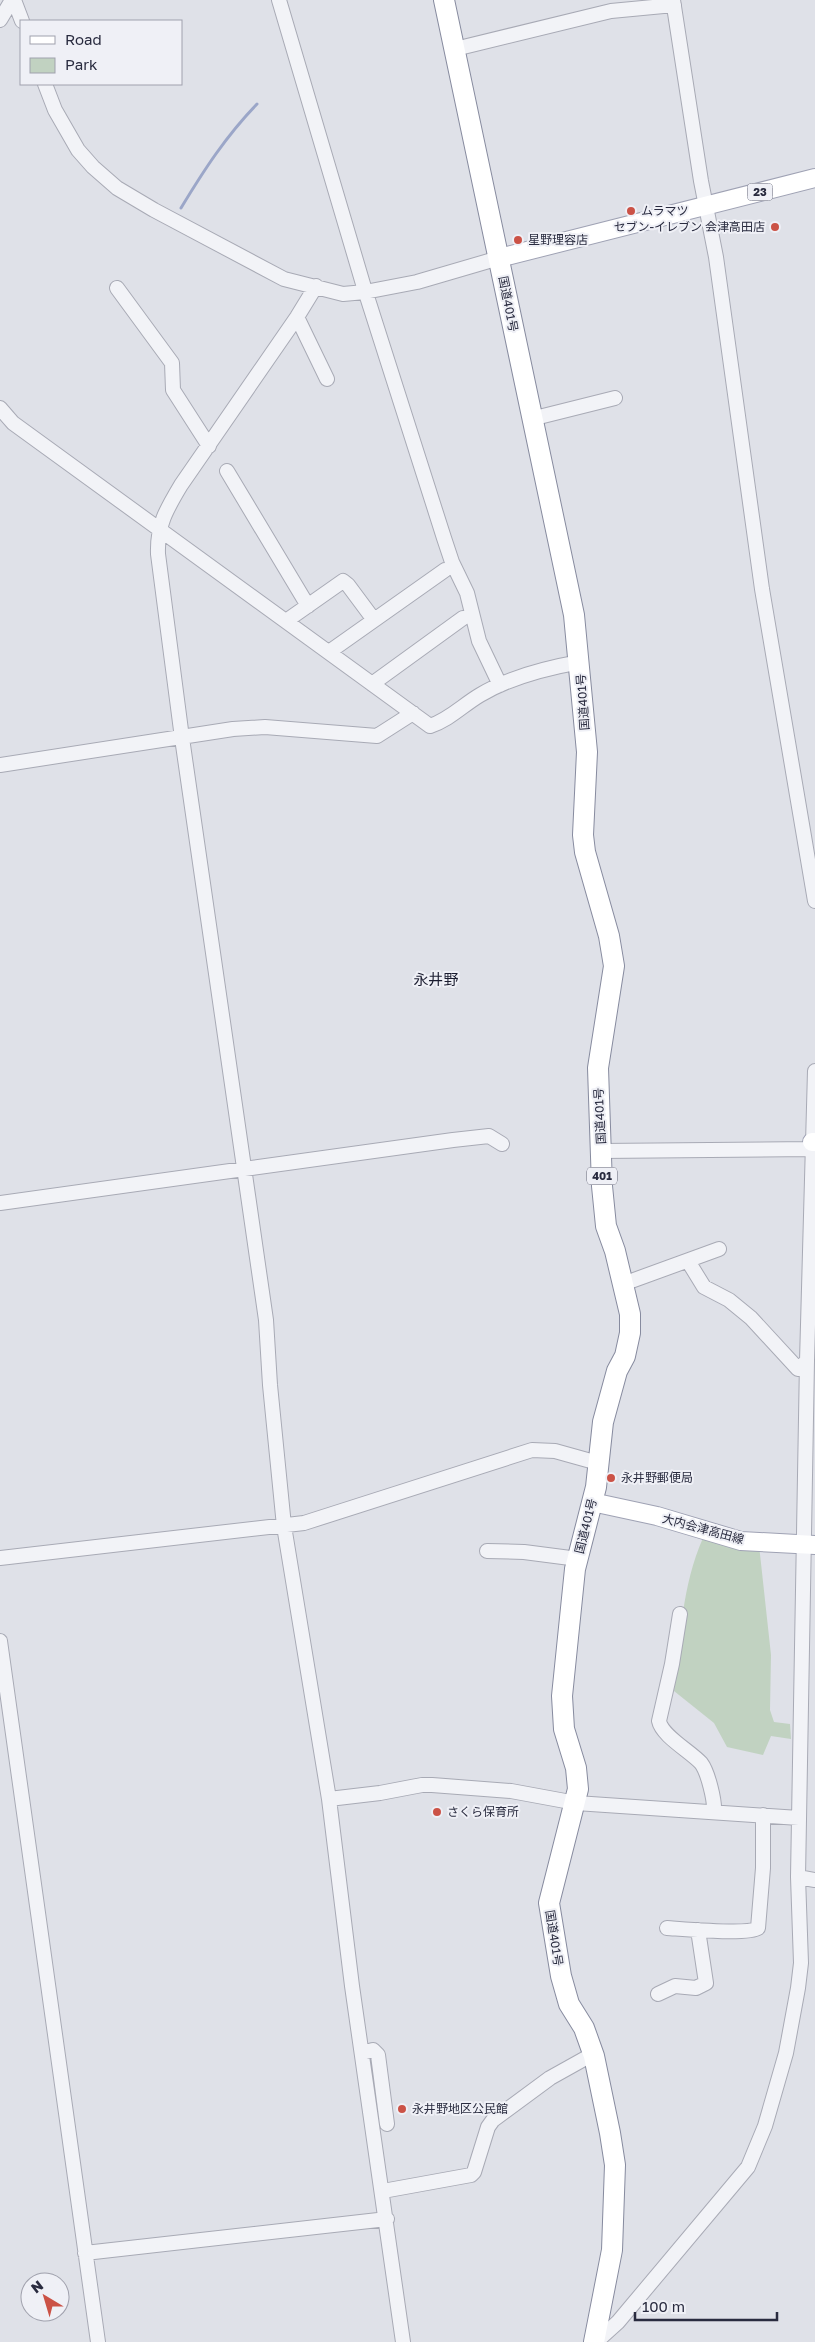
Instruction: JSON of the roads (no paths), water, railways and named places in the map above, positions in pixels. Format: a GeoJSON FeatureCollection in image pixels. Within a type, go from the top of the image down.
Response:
{"type":"FeatureCollection","features":[{"type":"Feature","properties":{"kind":"highway","name":"国道401号"},"geometry":{"type":"LineString","coordinates":[[444,0],[531,419],[574,615],[580,662],[587,768],[583,835],[585,852],[609,936],[614,966],[614,976],[598,1068],[603,1204],[606,1226],[615,1251],[630,1314],[630,1333],[624,1356],[614,1379],[603,1422],[597,1482],[578,1559],[566,1645],[562,1696],[564,1729],[572,1752],[578,1782],[576,1803],[551,1895],[550,1916],[560,1976],[569,2004],[584,2028],[593,2054],[610,2133],[615,2180],[612,2250],[595,2342]]}},
{"type":"Feature","properties":{"kind":"main road","name":"23"},"geometry":{"type":"LineString","coordinates":[[499,258],[815,178]]}},
{"type":"Feature","properties":{"kind":"main road","name":"大内会津高田線"},"geometry":{"type":"LineString","coordinates":[[592,1502],[657,1516],[741,1542],[809,1544]]}},
{"type":"Feature","properties":{"kind":"street"},"geometry":{"type":"LineString","coordinates":[[0,20],[13,0]]}},
{"type":"Feature","properties":{"kind":"street"},"geometry":{"type":"LineString","coordinates":[[13,0],[22,20]]}},
{"type":"Feature","properties":{"kind":"street"},"geometry":{"type":"LineString","coordinates":[[279,0],[365,292],[449,554],[466,593],[479,641],[500,685]]}},
{"type":"Feature","properties":{"kind":"street"},"geometry":{"type":"LineString","coordinates":[[455,49],[611,10],[674,3],[716,257],[762,589],[809,825],[815,901]]}},
{"type":"Feature","properties":{"kind":"street"},"geometry":{"type":"LineString","coordinates":[[45,85],[55,110],[78,150],[93,167],[117,188],[154,210],[284,279],[343,294],[365,292],[417,282],[499,258]]}},
{"type":"Feature","properties":{"kind":"street"},"geometry":{"type":"LineString","coordinates":[[316,286],[298,317],[181,485],[166,510],[159,529],[158,554],[182,738],[266,1320],[270,1385],[284,1526],[329,1799],[362,2052],[387,2219],[402,2342]]}},
{"type":"Feature","properties":{"kind":"street"},"geometry":{"type":"LineString","coordinates":[[117,288],[172,363],[173,390],[209,446]]}},
{"type":"Feature","properties":{"kind":"street"},"geometry":{"type":"LineString","coordinates":[[298,317],[327,379]]}},
{"type":"Feature","properties":{"kind":"street"},"geometry":{"type":"LineString","coordinates":[[531,419],[615,398]]}},
{"type":"Feature","properties":{"kind":"street"},"geometry":{"type":"LineString","coordinates":[[0,408],[13,423],[430,726],[440,722],[479,695],[500,685],[546,668],[580,662]]}},
{"type":"Feature","properties":{"kind":"street"},"geometry":{"type":"LineString","coordinates":[[227,471],[252,516],[308,606]]}},
{"type":"Feature","properties":{"kind":"street"},"geometry":{"type":"LineString","coordinates":[[329,652],[445,570]]}},
{"type":"Feature","properties":{"kind":"street"},"geometry":{"type":"LineString","coordinates":[[286,621],[343,581],[374,620]]}},
{"type":"Feature","properties":{"kind":"street"},"geometry":{"type":"LineString","coordinates":[[372,684],[463,618]]}},
{"type":"Feature","properties":{"kind":"street"},"geometry":{"type":"LineString","coordinates":[[0,765],[182,738],[233,728],[265,727],[377,736],[413,713]]}},
{"type":"Feature","properties":{"kind":"street"},"geometry":{"type":"LineString","coordinates":[[595,2342],[618,2322],[748,2167],[765,2126],[786,2053],[798,1988],[801,1964],[798,1877],[799,1818],[809,1544],[811,1392],[807,1362],[815,1071]]}},
{"type":"Feature","properties":{"kind":"street"},"geometry":{"type":"LineString","coordinates":[[0,1203],[244,1168],[489,1136],[502,1144]]}},
{"type":"Feature","properties":{"kind":"street"},"geometry":{"type":"LineString","coordinates":[[601,1151],[813,1144]]}},
{"type":"Feature","properties":{"kind":"street"},"geometry":{"type":"LineString","coordinates":[[623,1284],[719,1249]]}},
{"type":"Feature","properties":{"kind":"street"},"geometry":{"type":"LineString","coordinates":[[688,1261],[704,1287],[729,1300],[751,1318],[798,1369],[807,1362]]}},
{"type":"Feature","properties":{"kind":"street"},"geometry":{"type":"LineString","coordinates":[[0,1558],[304,1523],[532,1450],[555,1451],[598,1463]]}},
{"type":"Feature","properties":{"kind":"street"},"geometry":{"type":"LineString","coordinates":[[488,1552],[524,1552],[578,1559]]}},
{"type":"Feature","properties":{"kind":"street"},"geometry":{"type":"LineString","coordinates":[[680,1614],[659,1721],[663,1730],[703,1766],[715,1804],[714,1812]]}},
{"type":"Feature","properties":{"kind":"street"},"geometry":{"type":"LineString","coordinates":[[0,1641],[98,2342]]}},
{"type":"Feature","properties":{"kind":"street"},"geometry":{"type":"LineString","coordinates":[[329,1799],[380,1793],[422,1785],[511,1791],[576,1803],[799,1818]]}},
{"type":"Feature","properties":{"kind":"street"},"geometry":{"type":"LineString","coordinates":[[667,1928],[750,1931],[758,1928],[763,1868],[764,1815]]}},
{"type":"Feature","properties":{"kind":"street"},"geometry":{"type":"LineString","coordinates":[[798,1877],[815,1880]]}},
{"type":"Feature","properties":{"kind":"street"},"geometry":{"type":"LineString","coordinates":[[658,1994],[675,1986],[696,1988],[706,1983],[698,1930]]}},
{"type":"Feature","properties":{"kind":"street"},"geometry":{"type":"LineString","coordinates":[[362,2052],[373,2050],[378,2055],[387,2124]]}},
{"type":"Feature","properties":{"kind":"street"},"geometry":{"type":"LineString","coordinates":[[382,2191],[471,2175],[474,2172],[488,2127],[493,2120],[550,2078],[593,2054]]}},
{"type":"Feature","properties":{"kind":"street"},"geometry":{"type":"LineString","coordinates":[[85,2253],[387,2219]]}},
{"type":"Feature","properties":{"kind":"waterway"},"geometry":{"type":"LineString","coordinates":[[181,208],[216,154],[235,128],[257,104]]}},
{"type":"Feature","properties":{"kind":"place","name":"ムラマツ"},"geometry":{"type":"Point","coordinates":[631,211]}},
{"type":"Feature","properties":{"kind":"place","name":"セブン-イレブン 会津高田店"},"geometry":{"type":"Point","coordinates":[775,227]}},
{"type":"Feature","properties":{"kind":"place","name":"星野理容店"},"geometry":{"type":"Point","coordinates":[518,240]}},
{"type":"Feature","properties":{"kind":"place","name":"永井野郵便局"},"geometry":{"type":"Point","coordinates":[611,1478]}},
{"type":"Feature","properties":{"kind":"place","name":"さくら保育所"},"geometry":{"type":"Point","coordinates":[437,1812]}},
{"type":"Feature","properties":{"kind":"place","name":"永井野地区公民館"},"geometry":{"type":"Point","coordinates":[402,2109]}},
{"type":"Feature","properties":{"kind":"district","name":"永井野"},"geometry":{"type":"Point","coordinates":[436,980]}}]}
